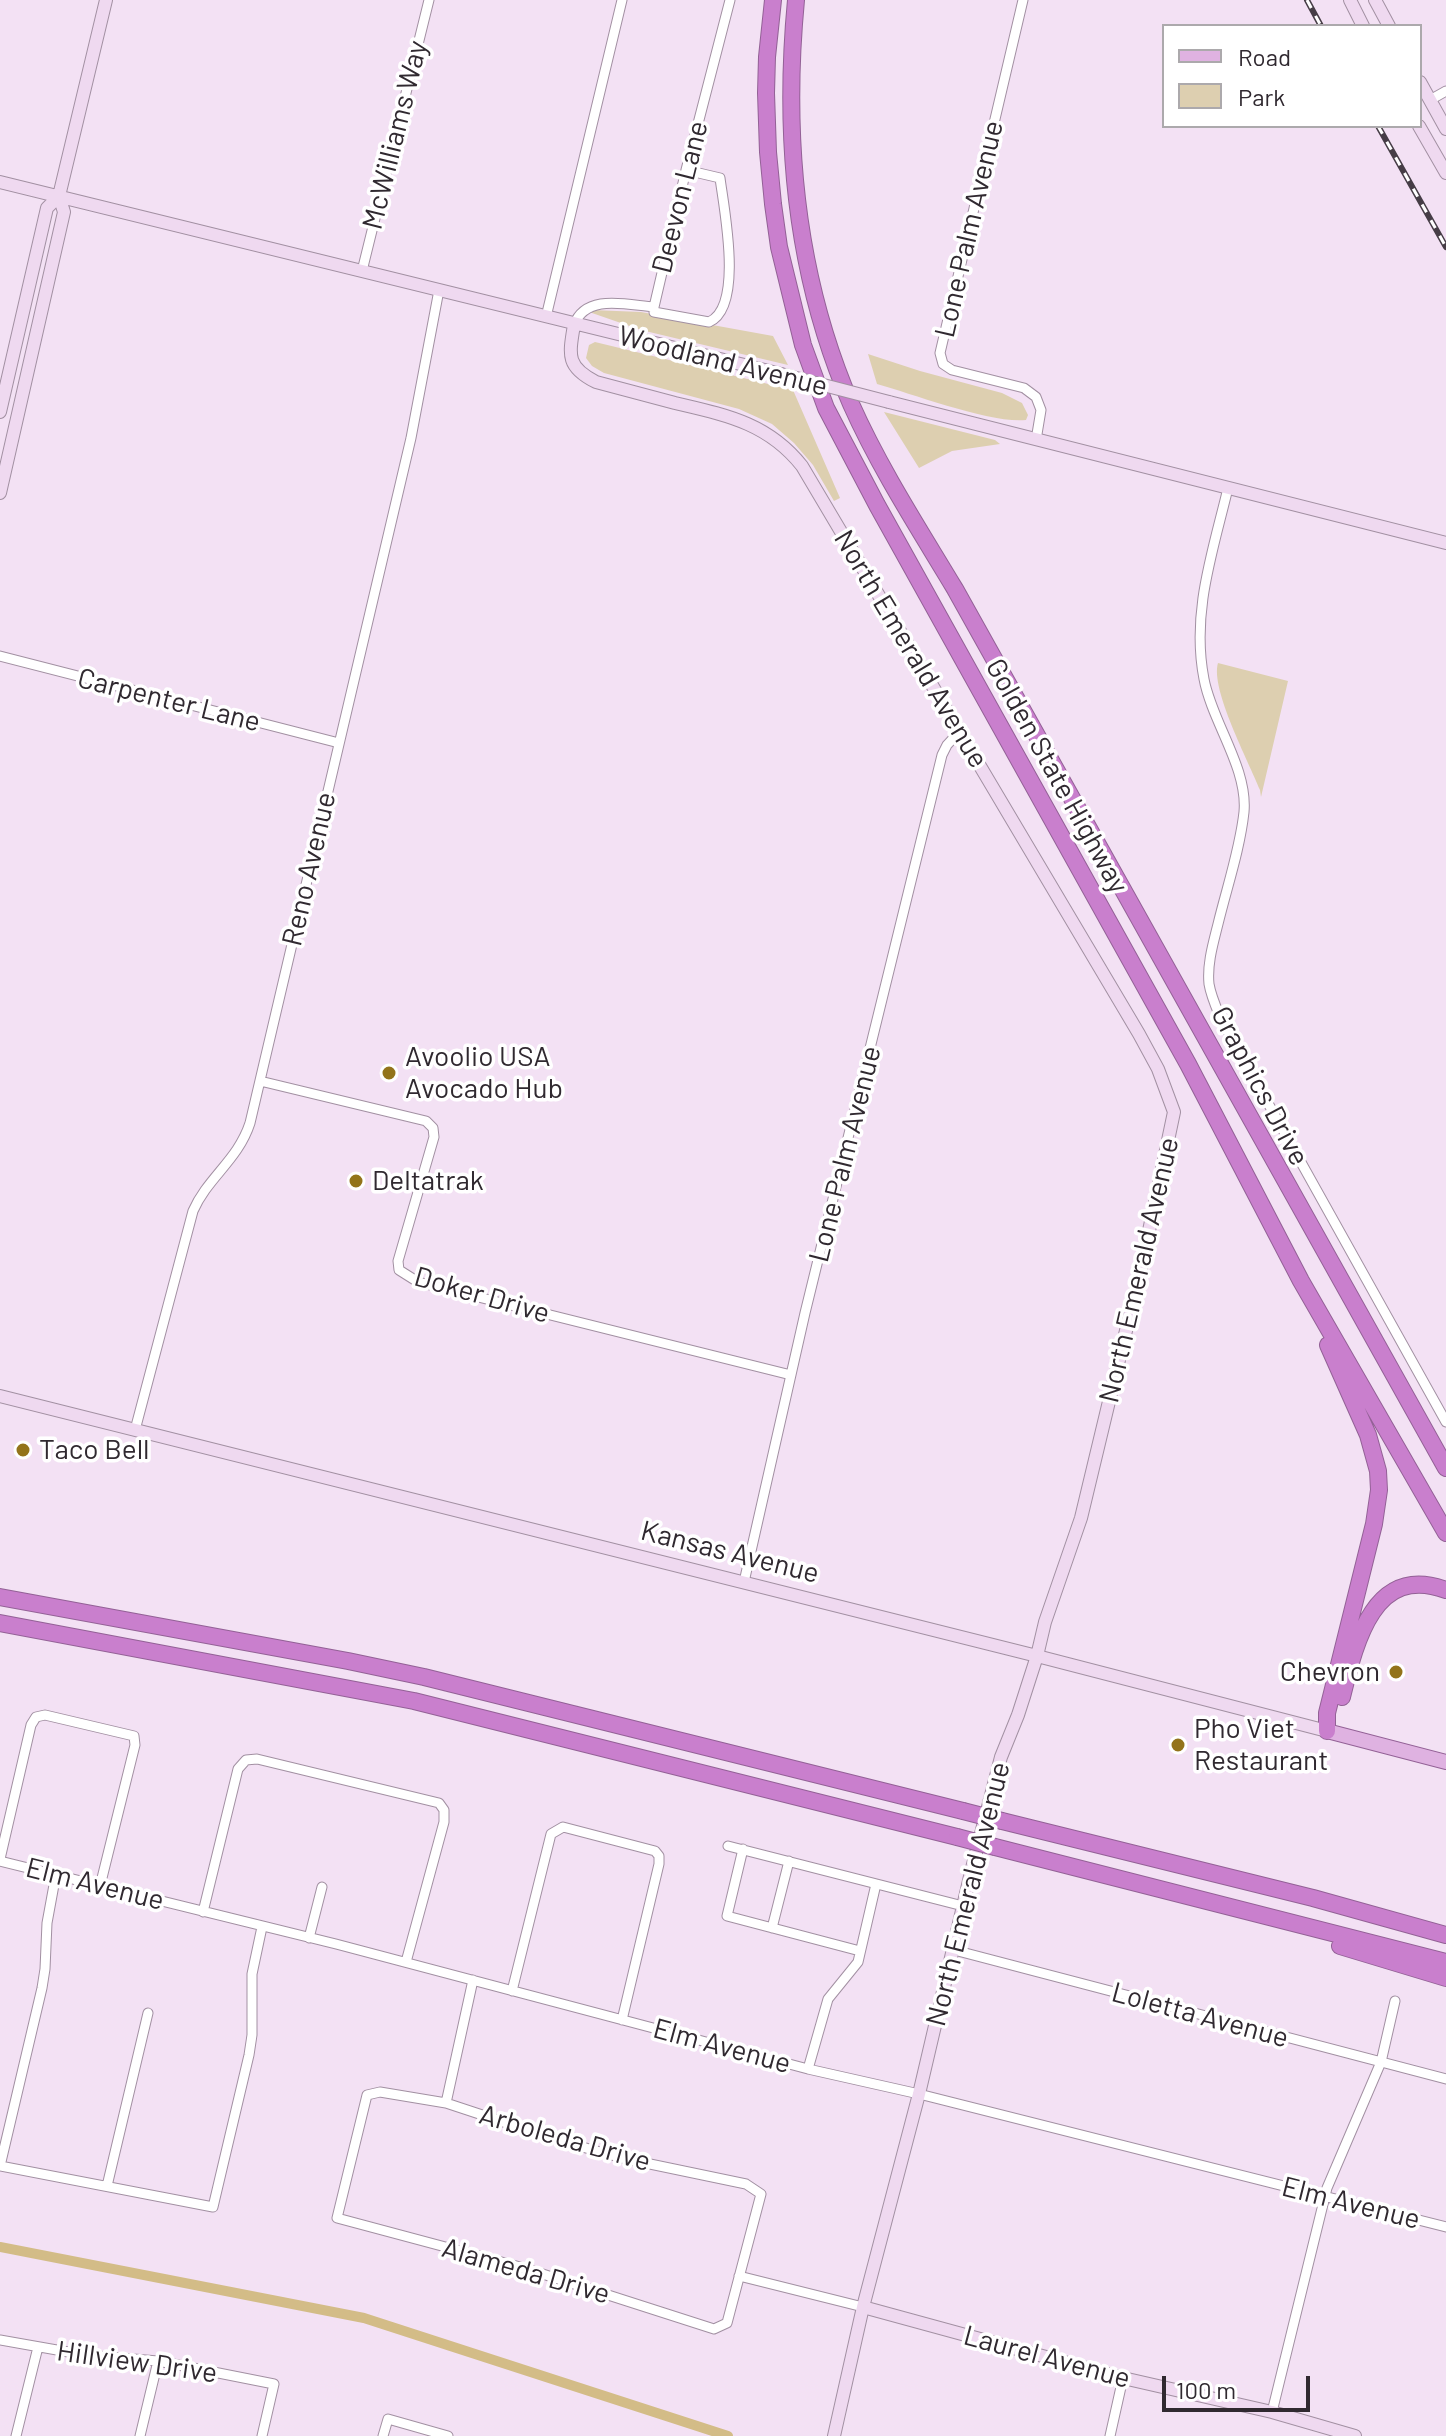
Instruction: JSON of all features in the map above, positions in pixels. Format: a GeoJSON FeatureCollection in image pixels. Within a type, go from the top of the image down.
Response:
{"type":"FeatureCollection","features":[{"type":"Feature","properties":{"kind":"highway","name":"Golden State Highway"},"geometry":{"type":"LineString","coordinates":[[773,0],[766,93],[773,204],[779,247],[803,345],[826,408],[1188,1064],[1301,1281],[1446,1533]]}},
{"type":"Feature","properties":{"kind":"highway","name":"Golden State Highway"},"geometry":{"type":"LineString","coordinates":[[796,0],[790,100],[797,202],[806,258],[828,346],[852,406],[1446,1468]]}},
{"type":"Feature","properties":{"kind":"highway"},"geometry":{"type":"LineString","coordinates":[[1301,1281],[1368,1435],[1378,1471],[1377,1508],[1327,1713],[1327,1731]]}},
{"type":"Feature","properties":{"kind":"highway"},"geometry":{"type":"LineString","coordinates":[[1327,1731],[1337,1716],[1361,1632],[1380,1600],[1395,1591],[1420,1585],[1446,1590]]}},
{"type":"Feature","properties":{"kind":"highway"},"geometry":{"type":"LineString","coordinates":[[0,1597],[437,1680],[1298,1895],[1446,1935]]}},
{"type":"Feature","properties":{"kind":"highway"},"geometry":{"type":"LineString","coordinates":[[0,1623],[428,1704],[1446,1962]]}},
{"type":"Feature","properties":{"kind":"highway"},"geometry":{"type":"LineString","coordinates":[[1128,1882],[1446,1978]]}},
{"type":"Feature","properties":{"kind":"main road","name":"Kansas Avenue"},"geometry":{"type":"LineString","coordinates":[[1327,1731],[1446,1762]]}},
{"type":"Feature","properties":{"kind":"street"},"geometry":{"type":"LineString","coordinates":[[0,493],[64,212],[59,196],[106,0]]}},
{"type":"Feature","properties":{"kind":"street","name":"McWilliams Way"},"geometry":{"type":"LineString","coordinates":[[362,271],[429,0]]}},
{"type":"Feature","properties":{"kind":"street"},"geometry":{"type":"LineString","coordinates":[[546,317],[622,0]]}},
{"type":"Feature","properties":{"kind":"street","name":"Deevon Lane"},"geometry":{"type":"LineString","coordinates":[[574,325],[581,312],[597,304],[654,307],[730,0]]}},
{"type":"Feature","properties":{"kind":"street","name":"Lone Palm Avenue"},"geometry":{"type":"LineString","coordinates":[[1023,0],[940,353],[943,364],[952,370],[1024,388],[1036,397],[1041,410],[1036,440]]}},
{"type":"Feature","properties":{"kind":"street"},"geometry":{"type":"LineString","coordinates":[[1350,0],[1362,24]]}},
{"type":"Feature","properties":{"kind":"street"},"geometry":{"type":"LineString","coordinates":[[1375,0],[1388,24]]}},
{"type":"Feature","properties":{"kind":"street"},"geometry":{"type":"LineString","coordinates":[[1422,86],[1446,129]]}},
{"type":"Feature","properties":{"kind":"street"},"geometry":{"type":"LineString","coordinates":[[1430,100],[1446,91]]}},
{"type":"Feature","properties":{"kind":"street"},"geometry":{"type":"LineString","coordinates":[[1420,128],[1446,173]]}},
{"type":"Feature","properties":{"kind":"street"},"geometry":{"type":"LineString","coordinates":[[654,307],[654,312],[709,322],[719,315],[725,298],[731,265],[720,178],[686,170]]}},
{"type":"Feature","properties":{"kind":"street","name":"Woodland Avenue"},"geometry":{"type":"LineString","coordinates":[[0,182],[781,374],[1446,543]]}},
{"type":"Feature","properties":{"kind":"street"},"geometry":{"type":"LineString","coordinates":[[0,412],[47,208],[59,196]]}},
{"type":"Feature","properties":{"kind":"street","name":"Reno Avenue"},"geometry":{"type":"LineString","coordinates":[[135,1430],[193,1211],[206,1188],[241,1146],[248,1127],[411,438],[439,290]]}},
{"type":"Feature","properties":{"kind":"street","name":"North Emerald Avenue"},"geometry":{"type":"LineString","coordinates":[[574,325],[569,350],[571,359],[586,377],[740,420],[765,432],[795,457],[1158,1069],[1174,1112],[1133,1306],[1085,1505],[1045,1622],[1018,1715],[1001,1757],[919,2094],[863,2307],[834,2436]]}},
{"type":"Feature","properties":{"kind":"street"},"geometry":{"type":"LineString","coordinates":[[0,456],[10,413],[6,386]]}},
{"type":"Feature","properties":{"kind":"street","name":"Graphics Drive"},"geometry":{"type":"LineString","coordinates":[[1228,488],[1205,582],[1198,633],[1204,681],[1238,771],[1244,804],[1211,952],[1209,985],[1221,1019],[1446,1422]]}},
{"type":"Feature","properties":{"kind":"street","name":"Carpenter Lane"},"geometry":{"type":"LineString","coordinates":[[0,656],[339,743]]}},
{"type":"Feature","properties":{"kind":"street","name":"Lone Palm Avenue"},"geometry":{"type":"LineString","coordinates":[[744,1582],[791,1375],[942,755],[960,731]]}},
{"type":"Feature","properties":{"kind":"street","name":"Doker Drive"},"geometry":{"type":"LineString","coordinates":[[260,1081],[426,1121],[433,1128],[434,1137],[398,1261],[399,1270],[418,1282],[791,1375]]}},
{"type":"Feature","properties":{"kind":"street","name":"Kansas Avenue"},"geometry":{"type":"LineString","coordinates":[[0,1396],[1327,1731]]}},
{"type":"Feature","properties":{"kind":"street"},"geometry":{"type":"LineString","coordinates":[[0,1860],[31,1725],[36,1717],[45,1715],[134,1736],[135,1745],[100,1886]]}},
{"type":"Feature","properties":{"kind":"street"},"geometry":{"type":"LineString","coordinates":[[203,1912],[238,1769],[246,1760],[257,1759],[439,1803],[444,1810],[444,1822],[406,1962]]}},
{"type":"Feature","properties":{"kind":"street"},"geometry":{"type":"LineString","coordinates":[[512,1991],[551,1834],[563,1827],[655,1851],[659,1864],[622,2020]]}},
{"type":"Feature","properties":{"kind":"street"},"geometry":{"type":"LineString","coordinates":[[728,1846],[963,1906]]}},
{"type":"Feature","properties":{"kind":"street"},"geometry":{"type":"LineString","coordinates":[[743,1849],[727,1916],[860,1951]]}},
{"type":"Feature","properties":{"kind":"street","name":"Elm Avenue"},"geometry":{"type":"LineString","coordinates":[[0,1860],[406,1962],[808,2069],[919,2094],[1446,2227]]}},
{"type":"Feature","properties":{"kind":"street"},"geometry":{"type":"LineString","coordinates":[[772,1928],[789,1861]]}},
{"type":"Feature","properties":{"kind":"street"},"geometry":{"type":"LineString","coordinates":[[56,1874],[47,1923],[42,1988],[0,2166],[213,2207],[249,2055],[252,1974],[262,1927]]}},
{"type":"Feature","properties":{"kind":"street"},"geometry":{"type":"LineString","coordinates":[[808,2069],[826,2004],[853,1970],[860,1951],[876,1884]]}},
{"type":"Feature","properties":{"kind":"street"},"geometry":{"type":"LineString","coordinates":[[309,1938],[322,1887]]}},
{"type":"Feature","properties":{"kind":"street","name":"Loletta Avenue"},"geometry":{"type":"LineString","coordinates":[[954,1950],[1446,2079]]}},
{"type":"Feature","properties":{"kind":"street"},"geometry":{"type":"LineString","coordinates":[[446,2103],[473,1980]]}},
{"type":"Feature","properties":{"kind":"street"},"geometry":{"type":"LineString","coordinates":[[1272,2412],[1330,2179],[1381,2062],[1395,2001]]}},
{"type":"Feature","properties":{"kind":"street"},"geometry":{"type":"LineString","coordinates":[[107,2186],[148,2013]]}},
{"type":"Feature","properties":{"kind":"street","name":"Arboleda Drive"},"geometry":{"type":"LineString","coordinates":[[337,2218],[367,2095],[380,2092],[446,2103],[626,2159],[746,2184],[761,2194],[739,2276]]}},
{"type":"Feature","properties":{"kind":"street","name":"Alameda Drive"},"geometry":{"type":"LineString","coordinates":[[337,2218],[524,2268],[714,2329],[727,2323],[739,2276]]}},
{"type":"Feature","properties":{"kind":"street","name":"Laurel Avenue"},"geometry":{"type":"LineString","coordinates":[[739,2276],[1355,2436]]}},
{"type":"Feature","properties":{"kind":"street","name":"Hillview Drive"},"geometry":{"type":"LineString","coordinates":[[0,2340],[85,2355],[158,2361],[274,2384],[262,2436]]}},
{"type":"Feature","properties":{"kind":"street"},"geometry":{"type":"LineString","coordinates":[[16,2436],[38,2347]]}},
{"type":"Feature","properties":{"kind":"street"},"geometry":{"type":"LineString","coordinates":[[140,2436],[158,2361]]}},
{"type":"Feature","properties":{"kind":"street"},"geometry":{"type":"LineString","coordinates":[[1110,2436],[1123,2378]]}},
{"type":"Feature","properties":{"kind":"street"},"geometry":{"type":"LineString","coordinates":[[383,2436],[388,2419],[448,2436]]}},
{"type":"Feature","properties":{"kind":"green space"},"geometry":{"type":"Polygon","coordinates":[[[592,310],[641,312],[773,336],[788,365],[641,330],[592,313],[592,310]]]}},
{"type":"Feature","properties":{"kind":"green space"},"geometry":{"type":"Polygon","coordinates":[[[595,342],[793,390],[840,498],[834,501],[813,465],[772,424],[739,409],[604,373],[586,358],[589,345],[595,342]]]}},
{"type":"Feature","properties":{"kind":"green space"},"geometry":{"type":"Polygon","coordinates":[[[868,354],[1002,393],[1022,403],[1028,415],[1026,420],[993,417],[877,384],[868,354]]]}},
{"type":"Feature","properties":{"kind":"green space"},"geometry":{"type":"Polygon","coordinates":[[[884,412],[995,440],[1000,444],[952,451],[919,468],[884,412]]]}},
{"type":"Feature","properties":{"kind":"green space"},"geometry":{"type":"Polygon","coordinates":[[[1218,663],[1288,681],[1261,797],[1225,707],[1217,675],[1218,663]]]}},
{"type":"Feature","properties":{"kind":"waterway"},"geometry":{"type":"LineString","coordinates":[[0,2247],[364,2318],[728,2436]]}},
{"type":"Feature","properties":{"kind":"railway"},"geometry":{"type":"LineString","coordinates":[[1307,0],[1320,24]]}},
{"type":"Feature","properties":{"kind":"railway"},"geometry":{"type":"LineString","coordinates":[[1379,128],[1446,247]]}},
{"type":"Feature","properties":{"kind":"place","name":"Avoolio USA Avocado Hub"},"geometry":{"type":"Point","coordinates":[389,1073]}},
{"type":"Feature","properties":{"kind":"place","name":"Deltatrak"},"geometry":{"type":"Point","coordinates":[356,1181]}},
{"type":"Feature","properties":{"kind":"place","name":"Taco Bell"},"geometry":{"type":"Point","coordinates":[23,1450]}},
{"type":"Feature","properties":{"kind":"place","name":"Chevron"},"geometry":{"type":"Point","coordinates":[1396,1672]}},
{"type":"Feature","properties":{"kind":"place","name":"Pho Viet Restaurant"},"geometry":{"type":"Point","coordinates":[1178,1745]}}]}
